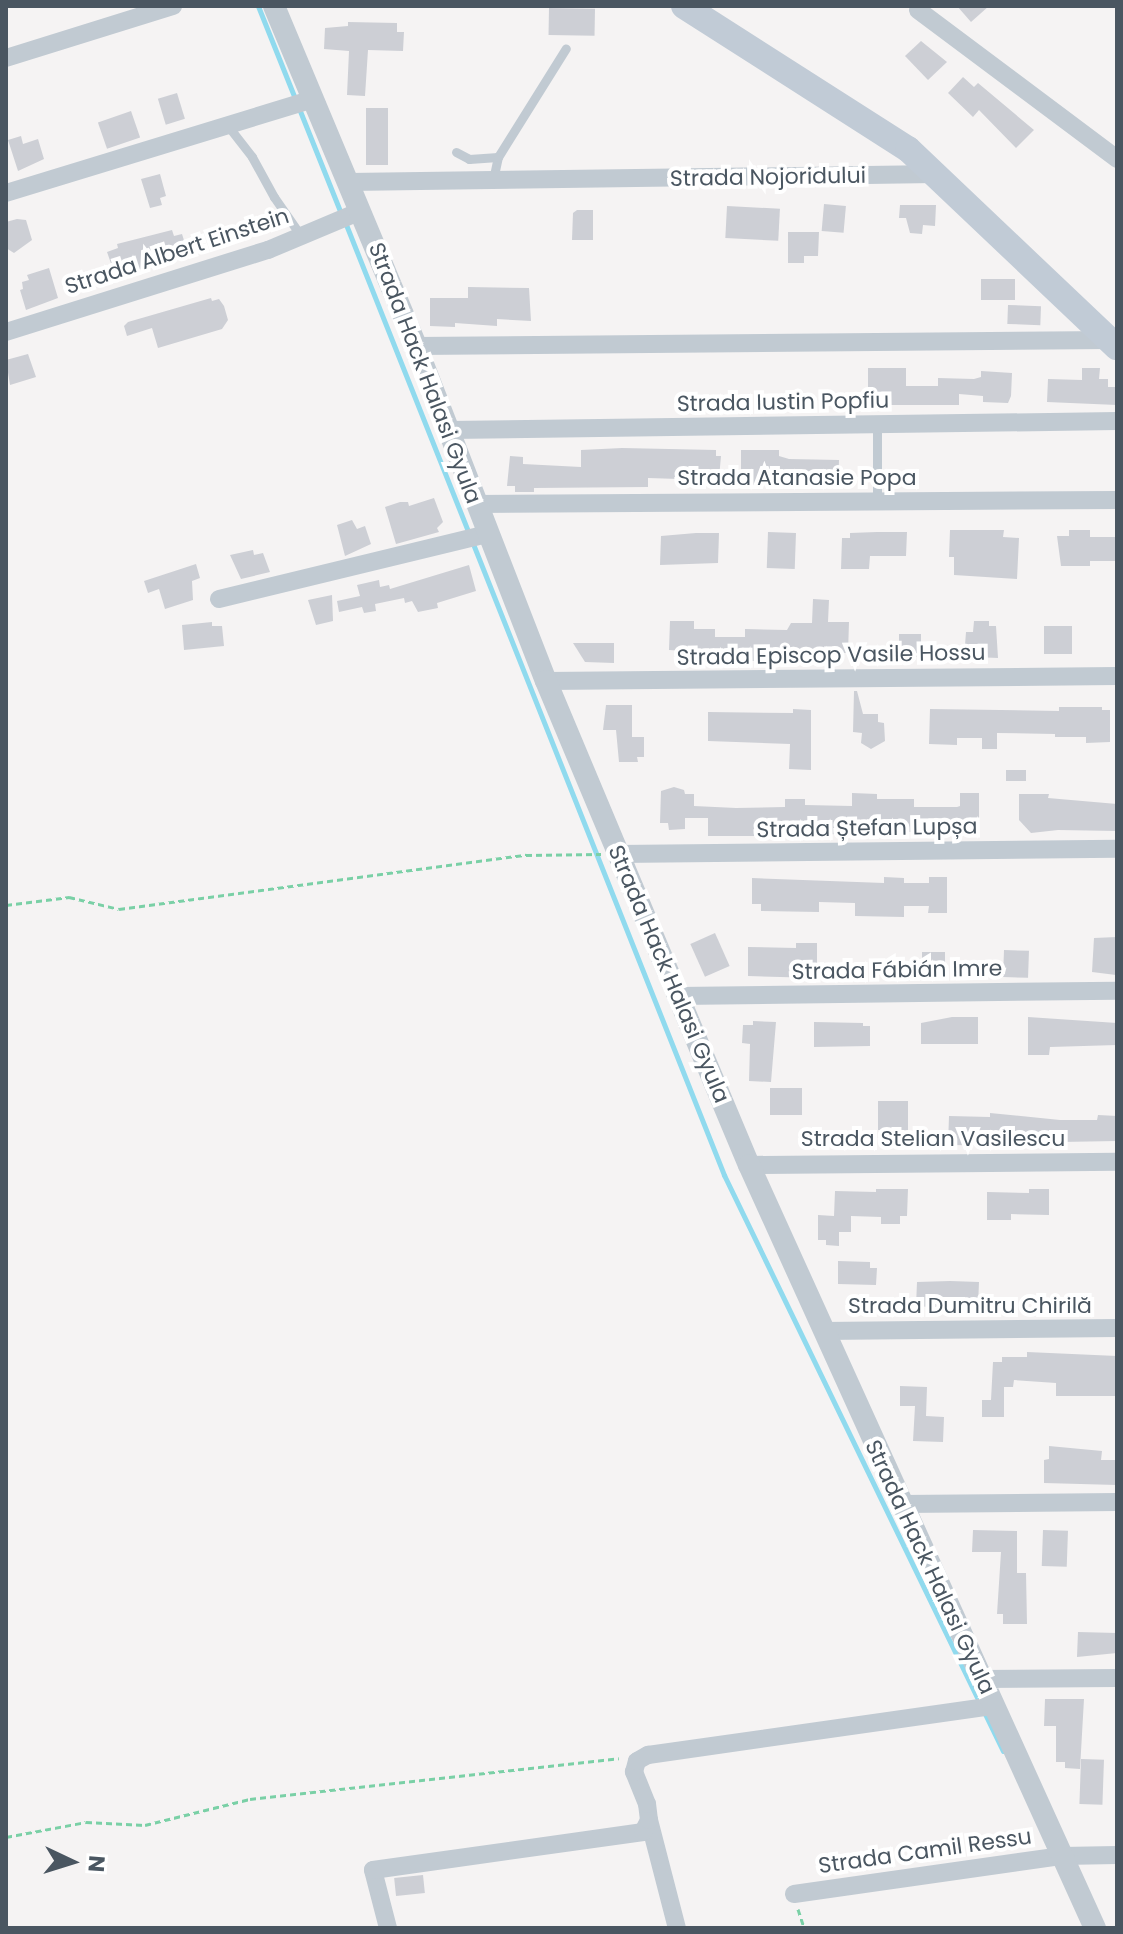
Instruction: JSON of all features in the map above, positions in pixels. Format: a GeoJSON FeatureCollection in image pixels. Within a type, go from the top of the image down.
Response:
{"type":"FeatureCollection","features":[{"type":"Feature","properties":{"kind":"main road"},"geometry":{"type":"LineString","coordinates":[[684,6],[870,122],[936,174],[1113,344]]}},
{"type":"Feature","properties":{"kind":"street"},"geometry":{"type":"LineString","coordinates":[[6,58],[173,6]]}},
{"type":"Feature","properties":{"kind":"street","name":"Strada Hack Halasi Gyula"},"geometry":{"type":"LineString","coordinates":[[274,6],[416,346],[611,854],[678,996],[823,1331],[1095,1928]]}},
{"type":"Feature","properties":{"kind":"street"},"geometry":{"type":"LineString","coordinates":[[918,10],[1117,159]]}},
{"type":"Feature","properties":{"kind":"street"},"geometry":{"type":"LineString","coordinates":[[6,193],[311,100]]}},
{"type":"Feature","properties":{"kind":"street","name":"Strada Nojoridului"},"geometry":{"type":"LineString","coordinates":[[349,182],[936,174]]}},
{"type":"Feature","properties":{"kind":"street","name":"Strada Albert Einstein"},"geometry":{"type":"LineString","coordinates":[[6,332],[268,250],[359,212]]}},
{"type":"Feature","properties":{"kind":"street"},"geometry":{"type":"LineString","coordinates":[[416,346],[1113,344]]}},
{"type":"Feature","properties":{"kind":"street","name":"Strada Iustin Popfiu"},"geometry":{"type":"LineString","coordinates":[[449,430],[1117,421]]}},
{"type":"Feature","properties":{"kind":"street","name":"Strada Atanasie Popa"},"geometry":{"type":"LineString","coordinates":[[476,504],[1117,500]]}},
{"type":"Feature","properties":{"kind":"street"},"geometry":{"type":"LineString","coordinates":[[219,599],[488,534]]}},
{"type":"Feature","properties":{"kind":"street","name":"Strada Episcop Vasile Hossu"},"geometry":{"type":"LineString","coordinates":[[546,681],[1117,676]]}},
{"type":"Feature","properties":{"kind":"street","name":"Strada Ștefan Lupșa"},"geometry":{"type":"LineString","coordinates":[[611,854],[1117,849]]}},
{"type":"Feature","properties":{"kind":"street","name":"Strada Fábián Imre"},"geometry":{"type":"LineString","coordinates":[[678,996],[1117,991]]}},
{"type":"Feature","properties":{"kind":"street","name":"Strada Stelian Vasilescu"},"geometry":{"type":"LineString","coordinates":[[749,1165],[1117,1162]]}},
{"type":"Feature","properties":{"kind":"street","name":"Strada Dumitru Chirilă"},"geometry":{"type":"LineString","coordinates":[[823,1331],[1117,1328]]}},
{"type":"Feature","properties":{"kind":"street"},"geometry":{"type":"LineString","coordinates":[[901,1504],[1117,1502]]}},
{"type":"Feature","properties":{"kind":"street"},"geometry":{"type":"LineString","coordinates":[[981,1679],[1117,1678]]}},
{"type":"Feature","properties":{"kind":"street"},"geometry":{"type":"LineString","coordinates":[[677,1928],[647,1804],[634,1772],[637,1761],[648,1755],[994,1706]]}},
{"type":"Feature","properties":{"kind":"street"},"geometry":{"type":"LineString","coordinates":[[388,1928],[373,1870],[631,1835],[643,1832],[649,1820]]}},
{"type":"Feature","properties":{"kind":"street","name":"Strada Camil Ressu"},"geometry":{"type":"LineString","coordinates":[[794,1894],[1062,1856],[1117,1855]]}},
{"type":"Feature","properties":{"kind":"lane"},"geometry":{"type":"LineString","coordinates":[[493,180],[498,157],[566,48]]}},
{"type":"Feature","properties":{"kind":"lane"},"geometry":{"type":"LineString","coordinates":[[228,126],[252,157],[301,236]]}},
{"type":"Feature","properties":{"kind":"lane"},"geometry":{"type":"LineString","coordinates":[[456,152],[469,159],[498,157]]}},
{"type":"Feature","properties":{"kind":"lane"},"geometry":{"type":"LineString","coordinates":[[877,425],[877,502]]}},
{"type":"Feature","properties":{"kind":"path"},"geometry":{"type":"LineString","coordinates":[[6,905],[69,897],[119,909],[526,855],[611,854]]}},
{"type":"Feature","properties":{"kind":"path"},"geometry":{"type":"LineString","coordinates":[[6,1837],[86,1822],[145,1825],[250,1799],[648,1755]]}},
{"type":"Feature","properties":{"kind":"building"},"geometry":{"type":"Polygon","coordinates":[[[957,6],[989,6],[971,22],[957,6]]]}},
{"type":"Feature","properties":{"kind":"building"},"geometry":{"type":"Polygon","coordinates":[[[549,8],[595,9],[595,36],[549,35],[549,8]]]}},
{"type":"Feature","properties":{"kind":"building"},"geometry":{"type":"Polygon","coordinates":[[[348,22],[397,23],[397,32],[404,32],[403,51],[368,50],[365,96],[347,95],[349,51],[324,49],[325,28],[348,26],[348,22]]]}},
{"type":"Feature","properties":{"kind":"building"},"geometry":{"type":"Polygon","coordinates":[[[921,41],[947,62],[928,80],[905,56],[921,41]]]}},
{"type":"Feature","properties":{"kind":"building"},"geometry":{"type":"Polygon","coordinates":[[[963,77],[974,87],[978,83],[1034,130],[1016,148],[979,110],[973,117],[948,93],[963,77]]]}},
{"type":"Feature","properties":{"kind":"building"},"geometry":{"type":"Polygon","coordinates":[[[177,93],[185,119],[166,125],[158,99],[177,93]]]}},
{"type":"Feature","properties":{"kind":"building"},"geometry":{"type":"Polygon","coordinates":[[[366,108],[388,108],[388,165],[366,165],[366,108]]]}},
{"type":"Feature","properties":{"kind":"building"},"geometry":{"type":"Polygon","coordinates":[[[131,111],[140,137],[107,149],[98,122],[131,111]]]}},
{"type":"Feature","properties":{"kind":"building"},"geometry":{"type":"Polygon","coordinates":[[[21,136],[23,144],[38,139],[44,159],[18,171],[8,140],[21,136]]]}},
{"type":"Feature","properties":{"kind":"building"},"geometry":{"type":"Polygon","coordinates":[[[160,174],[166,196],[160,198],[162,205],[150,208],[141,179],[160,174]]]}},
{"type":"Feature","properties":{"kind":"building"},"geometry":{"type":"Polygon","coordinates":[[[824,204],[846,206],[844,233],[822,231],[824,204]]]}},
{"type":"Feature","properties":{"kind":"building"},"geometry":{"type":"Polygon","coordinates":[[[900,205],[936,205],[935,226],[923,225],[922,234],[910,233],[906,218],[899,218],[900,205]]]}},
{"type":"Feature","properties":{"kind":"building"},"geometry":{"type":"Polygon","coordinates":[[[727,206],[780,209],[778,241],[725,238],[727,206]]]}},
{"type":"Feature","properties":{"kind":"building"},"geometry":{"type":"Polygon","coordinates":[[[593,210],[593,240],[572,240],[573,213],[593,210]]]}},
{"type":"Feature","properties":{"kind":"building"},"geometry":{"type":"Polygon","coordinates":[[[26,220],[32,240],[14,253],[6,248],[6,222],[26,220]]]}},
{"type":"Feature","properties":{"kind":"building"},"geometry":{"type":"Polygon","coordinates":[[[172,230],[174,236],[182,234],[189,256],[131,272],[129,267],[114,272],[107,252],[118,248],[117,244],[172,230]]]}},
{"type":"Feature","properties":{"kind":"building"},"geometry":{"type":"Polygon","coordinates":[[[788,232],[819,232],[818,256],[804,256],[804,263],[788,263],[788,232]]]}},
{"type":"Feature","properties":{"kind":"building"},"geometry":{"type":"Polygon","coordinates":[[[49,268],[58,298],[26,310],[20,290],[23,289],[22,282],[29,280],[27,275],[49,268]]]}},
{"type":"Feature","properties":{"kind":"building"},"geometry":{"type":"Polygon","coordinates":[[[981,279],[1015,279],[1015,300],[981,300],[981,279]]]}},
{"type":"Feature","properties":{"kind":"building"},"geometry":{"type":"Polygon","coordinates":[[[468,287],[529,288],[531,321],[497,319],[497,326],[455,323],[455,327],[430,326],[430,298],[468,298],[468,287]]]}},
{"type":"Feature","properties":{"kind":"building"},"geometry":{"type":"Polygon","coordinates":[[[211,298],[212,301],[219,299],[224,306],[228,320],[222,329],[158,348],[152,328],[127,336],[124,326],[128,322],[211,298]]]}},
{"type":"Feature","properties":{"kind":"building"},"geometry":{"type":"Polygon","coordinates":[[[1008,305],[1041,306],[1040,325],[1007,324],[1008,305]]]}},
{"type":"Feature","properties":{"kind":"building"},"geometry":{"type":"Polygon","coordinates":[[[28,354],[36,377],[10,385],[6,360],[28,354]]]}},
{"type":"Feature","properties":{"kind":"building"},"geometry":{"type":"Polygon","coordinates":[[[868,368],[906,368],[906,386],[938,386],[938,378],[974,379],[981,377],[981,371],[1012,373],[1011,396],[1008,403],[983,402],[983,396],[959,394],[959,405],[868,405],[868,368]]]}},
{"type":"Feature","properties":{"kind":"building"},"geometry":{"type":"Polygon","coordinates":[[[1082,368],[1100,368],[1099,379],[1108,379],[1108,387],[1117,387],[1117,405],[1047,402],[1048,379],[1082,380],[1082,368]]]}},
{"type":"Feature","properties":{"kind":"building"},"geometry":{"type":"Polygon","coordinates":[[[581,450],[716,450],[716,456],[721,456],[719,478],[708,478],[709,485],[679,485],[679,479],[648,478],[648,487],[534,488],[534,492],[515,492],[515,486],[507,486],[510,456],[523,457],[523,464],[581,467],[581,450]]]}},
{"type":"Feature","properties":{"kind":"building"},"geometry":{"type":"Polygon","coordinates":[[[741,450],[779,450],[779,456],[789,459],[839,460],[838,487],[800,487],[800,478],[771,478],[771,485],[741,485],[741,450]]]}},
{"type":"Feature","properties":{"kind":"building"},"geometry":{"type":"Polygon","coordinates":[[[434,498],[443,522],[437,528],[439,532],[396,544],[385,507],[400,502],[408,502],[409,506],[434,498]]]}},
{"type":"Feature","properties":{"kind":"building"},"geometry":{"type":"Polygon","coordinates":[[[352,520],[357,529],[365,526],[371,544],[345,556],[337,525],[352,520]]]}},
{"type":"Feature","properties":{"kind":"building"},"geometry":{"type":"Polygon","coordinates":[[[950,530],[1004,530],[1003,537],[1019,538],[1017,579],[954,575],[954,557],[949,557],[950,530]]]}},
{"type":"Feature","properties":{"kind":"building"},"geometry":{"type":"Polygon","coordinates":[[[1069,530],[1090,530],[1090,537],[1117,537],[1117,561],[1090,561],[1090,566],[1061,566],[1057,536],[1069,536],[1069,530]]]}},
{"type":"Feature","properties":{"kind":"building"},"geometry":{"type":"Polygon","coordinates":[[[768,532],[796,533],[795,569],[767,568],[768,532]]]}},
{"type":"Feature","properties":{"kind":"building"},"geometry":{"type":"Polygon","coordinates":[[[907,532],[906,556],[870,556],[869,569],[841,569],[842,538],[850,538],[850,533],[907,532]]]}},
{"type":"Feature","properties":{"kind":"building"},"geometry":{"type":"Polygon","coordinates":[[[719,533],[718,563],[660,565],[661,536],[719,533]]]}},
{"type":"Feature","properties":{"kind":"building"},"geometry":{"type":"Polygon","coordinates":[[[253,550],[254,555],[263,553],[270,572],[241,579],[230,555],[253,550]]]}},
{"type":"Feature","properties":{"kind":"building"},"geometry":{"type":"Polygon","coordinates":[[[196,564],[200,578],[192,581],[193,600],[165,609],[159,589],[148,593],[144,581],[196,564]]]}},
{"type":"Feature","properties":{"kind":"building"},"geometry":{"type":"Polygon","coordinates":[[[469,565],[476,591],[437,603],[438,608],[418,612],[412,601],[405,603],[404,598],[375,604],[376,611],[364,613],[362,607],[339,612],[337,601],[360,596],[357,585],[379,580],[380,587],[389,585],[390,589],[469,565]]]}},
{"type":"Feature","properties":{"kind":"building"},"geometry":{"type":"Polygon","coordinates":[[[332,595],[333,621],[316,625],[308,600],[332,595]]]}},
{"type":"Feature","properties":{"kind":"building"},"geometry":{"type":"Polygon","coordinates":[[[813,599],[829,600],[828,622],[849,622],[848,653],[810,652],[810,660],[684,662],[684,651],[669,650],[670,621],[694,621],[694,629],[715,629],[715,637],[745,637],[745,629],[787,630],[791,623],[812,623],[813,599]]]}},
{"type":"Feature","properties":{"kind":"building"},"geometry":{"type":"Polygon","coordinates":[[[974,621],[989,621],[989,626],[996,626],[998,658],[975,657],[975,645],[965,645],[966,632],[973,632],[974,621]]]}},
{"type":"Feature","properties":{"kind":"building"},"geometry":{"type":"Polygon","coordinates":[[[212,622],[212,626],[222,626],[224,646],[184,650],[182,625],[212,622]]]}},
{"type":"Feature","properties":{"kind":"building"},"geometry":{"type":"Polygon","coordinates":[[[1044,626],[1072,626],[1072,654],[1044,654],[1044,626]]]}},
{"type":"Feature","properties":{"kind":"building"},"geometry":{"type":"Polygon","coordinates":[[[899,634],[921,634],[921,657],[899,657],[899,634]]]}},
{"type":"Feature","properties":{"kind":"building"},"geometry":{"type":"Polygon","coordinates":[[[573,643],[614,643],[614,663],[585,662],[573,643]]]}},
{"type":"Feature","properties":{"kind":"building"},"geometry":{"type":"Polygon","coordinates":[[[854,691],[857,691],[863,714],[878,714],[878,722],[884,723],[885,741],[871,749],[861,743],[862,733],[853,732],[854,691]]]}},
{"type":"Feature","properties":{"kind":"building"},"geometry":{"type":"Polygon","coordinates":[[[606,705],[632,705],[632,737],[644,737],[644,757],[637,757],[638,762],[619,762],[616,730],[603,730],[606,705]]]}},
{"type":"Feature","properties":{"kind":"building"},"geometry":{"type":"Polygon","coordinates":[[[1059,707],[1102,707],[1102,710],[1110,710],[1110,742],[1086,743],[1086,737],[1055,737],[1055,734],[997,733],[997,749],[982,749],[982,738],[957,738],[957,745],[929,744],[930,709],[1059,711],[1059,707]]]}},
{"type":"Feature","properties":{"kind":"building"},"geometry":{"type":"Polygon","coordinates":[[[793,709],[811,710],[811,770],[789,769],[790,744],[708,741],[708,712],[793,713],[793,709]]]}},
{"type":"Feature","properties":{"kind":"building"},"geometry":{"type":"Polygon","coordinates":[[[1006,770],[1026,770],[1026,781],[1006,781],[1006,770]]]}},
{"type":"Feature","properties":{"kind":"building"},"geometry":{"type":"Polygon","coordinates":[[[674,787],[684,790],[685,794],[694,794],[694,806],[736,808],[785,807],[785,799],[805,799],[805,805],[852,806],[852,793],[877,794],[877,799],[914,799],[914,807],[957,807],[960,806],[960,793],[979,793],[979,833],[836,831],[836,834],[805,836],[708,836],[708,818],[685,818],[685,829],[669,830],[668,823],[660,823],[661,791],[674,787]]]}},
{"type":"Feature","properties":{"kind":"building"},"geometry":{"type":"Polygon","coordinates":[[[1019,794],[1049,794],[1048,798],[1117,804],[1117,831],[1031,833],[1019,820],[1019,794]]]}},
{"type":"Feature","properties":{"kind":"building"},"geometry":{"type":"Polygon","coordinates":[[[884,877],[904,878],[904,883],[929,883],[929,877],[947,877],[947,913],[928,913],[929,906],[904,906],[904,917],[855,916],[855,903],[819,902],[819,912],[761,911],[761,904],[752,904],[752,878],[884,883],[884,877]]]}},
{"type":"Feature","properties":{"kind":"building"},"geometry":{"type":"Polygon","coordinates":[[[715,933],[730,966],[705,977],[690,944],[715,933]]]}},
{"type":"Feature","properties":{"kind":"building"},"geometry":{"type":"Polygon","coordinates":[[[1117,937],[1116,975],[1092,972],[1094,938],[1117,937]]]}},
{"type":"Feature","properties":{"kind":"building"},"geometry":{"type":"Polygon","coordinates":[[[796,943],[817,943],[817,978],[748,976],[748,947],[796,948],[796,943]]]}},
{"type":"Feature","properties":{"kind":"building"},"geometry":{"type":"Polygon","coordinates":[[[1004,950],[1029,951],[1028,978],[1003,977],[1004,950]]]}},
{"type":"Feature","properties":{"kind":"building"},"geometry":{"type":"Polygon","coordinates":[[[922,952],[945,952],[945,978],[922,978],[922,952]]]}},
{"type":"Feature","properties":{"kind":"building"},"geometry":{"type":"Polygon","coordinates":[[[952,1017],[978,1017],[978,1044],[921,1044],[921,1023],[952,1017]]]}},
{"type":"Feature","properties":{"kind":"building"},"geometry":{"type":"Polygon","coordinates":[[[1028,1017],[1117,1023],[1117,1045],[1050,1047],[1049,1055],[1028,1055],[1028,1017]]]}},
{"type":"Feature","properties":{"kind":"building"},"geometry":{"type":"Polygon","coordinates":[[[753,1021],[776,1022],[771,1082],[749,1081],[750,1044],[742,1043],[743,1025],[753,1025],[753,1021]]]}},
{"type":"Feature","properties":{"kind":"building"},"geometry":{"type":"Polygon","coordinates":[[[814,1022],[863,1023],[863,1026],[870,1026],[870,1046],[814,1047],[814,1022]]]}},
{"type":"Feature","properties":{"kind":"building"},"geometry":{"type":"Polygon","coordinates":[[[770,1088],[802,1088],[802,1115],[770,1115],[770,1088]]]}},
{"type":"Feature","properties":{"kind":"building"},"geometry":{"type":"Polygon","coordinates":[[[878,1101],[908,1101],[908,1136],[894,1136],[894,1143],[883,1143],[883,1130],[878,1130],[878,1101]]]}},
{"type":"Feature","properties":{"kind":"building"},"geometry":{"type":"Polygon","coordinates":[[[990,1113],[1060,1120],[1097,1120],[1098,1115],[1117,1116],[1117,1141],[1060,1142],[1060,1135],[1038,1135],[1037,1146],[948,1145],[949,1116],[990,1117],[990,1113]]]}},
{"type":"Feature","properties":{"kind":"building"},"geometry":{"type":"Polygon","coordinates":[[[876,1189],[908,1189],[907,1216],[900,1216],[900,1224],[881,1224],[881,1217],[851,1216],[851,1232],[839,1232],[839,1246],[826,1245],[826,1240],[818,1240],[818,1215],[834,1216],[835,1191],[876,1192],[876,1189]]]}},
{"type":"Feature","properties":{"kind":"building"},"geometry":{"type":"Polygon","coordinates":[[[1029,1189],[1049,1189],[1049,1215],[1011,1214],[1011,1220],[987,1220],[987,1192],[1029,1193],[1029,1189]]]}},
{"type":"Feature","properties":{"kind":"building"},"geometry":{"type":"Polygon","coordinates":[[[838,1261],[870,1262],[870,1268],[877,1268],[876,1285],[838,1284],[838,1261]]]}},
{"type":"Feature","properties":{"kind":"building"},"geometry":{"type":"Polygon","coordinates":[[[917,1282],[979,1282],[978,1306],[968,1306],[968,1310],[916,1306],[917,1282]]]}},
{"type":"Feature","properties":{"kind":"building"},"geometry":{"type":"Polygon","coordinates":[[[1027,1352],[1117,1356],[1117,1396],[1056,1396],[1056,1383],[1014,1380],[1013,1387],[1004,1387],[1004,1417],[982,1417],[982,1400],[991,1400],[993,1362],[1002,1362],[1002,1357],[1027,1357],[1027,1352]]]}},
{"type":"Feature","properties":{"kind":"building"},"geometry":{"type":"Polygon","coordinates":[[[900,1386],[927,1387],[926,1416],[944,1417],[943,1442],[913,1441],[915,1406],[900,1406],[900,1386]]]}},
{"type":"Feature","properties":{"kind":"building"},"geometry":{"type":"Polygon","coordinates":[[[1049,1446],[1102,1451],[1101,1460],[1117,1460],[1117,1485],[1044,1483],[1044,1460],[1049,1459],[1049,1446]]]}},
{"type":"Feature","properties":{"kind":"building"},"geometry":{"type":"Polygon","coordinates":[[[973,1530],[1017,1531],[1017,1573],[1026,1573],[1027,1624],[1003,1624],[1003,1614],[997,1614],[1001,1552],[972,1552],[973,1530]]]}},
{"type":"Feature","properties":{"kind":"building"},"geometry":{"type":"Polygon","coordinates":[[[1043,1530],[1068,1531],[1067,1567],[1042,1566],[1043,1530]]]}},
{"type":"Feature","properties":{"kind":"building"},"geometry":{"type":"Polygon","coordinates":[[[1078,1632],[1117,1633],[1117,1653],[1077,1657],[1078,1632]]]}},
{"type":"Feature","properties":{"kind":"building"},"geometry":{"type":"Polygon","coordinates":[[[1045,1699],[1084,1699],[1080,1769],[1065,1768],[1065,1762],[1056,1762],[1056,1726],[1044,1726],[1045,1699]]]}},
{"type":"Feature","properties":{"kind":"building"},"geometry":{"type":"Polygon","coordinates":[[[1081,1759],[1104,1760],[1102,1805],[1079,1804],[1081,1759]]]}},
{"type":"Feature","properties":{"kind":"building"},"geometry":{"type":"Polygon","coordinates":[[[423,1875],[425,1893],[396,1896],[394,1878],[423,1875]]]}},
{"type":"Feature","properties":{"kind":"waterway"},"geometry":{"type":"LineString","coordinates":[[258,6],[341,213]]}},
{"type":"Feature","properties":{"kind":"waterway"},"geometry":{"type":"LineString","coordinates":[[345,222],[724,1175],[1003,1751]]}}]}
